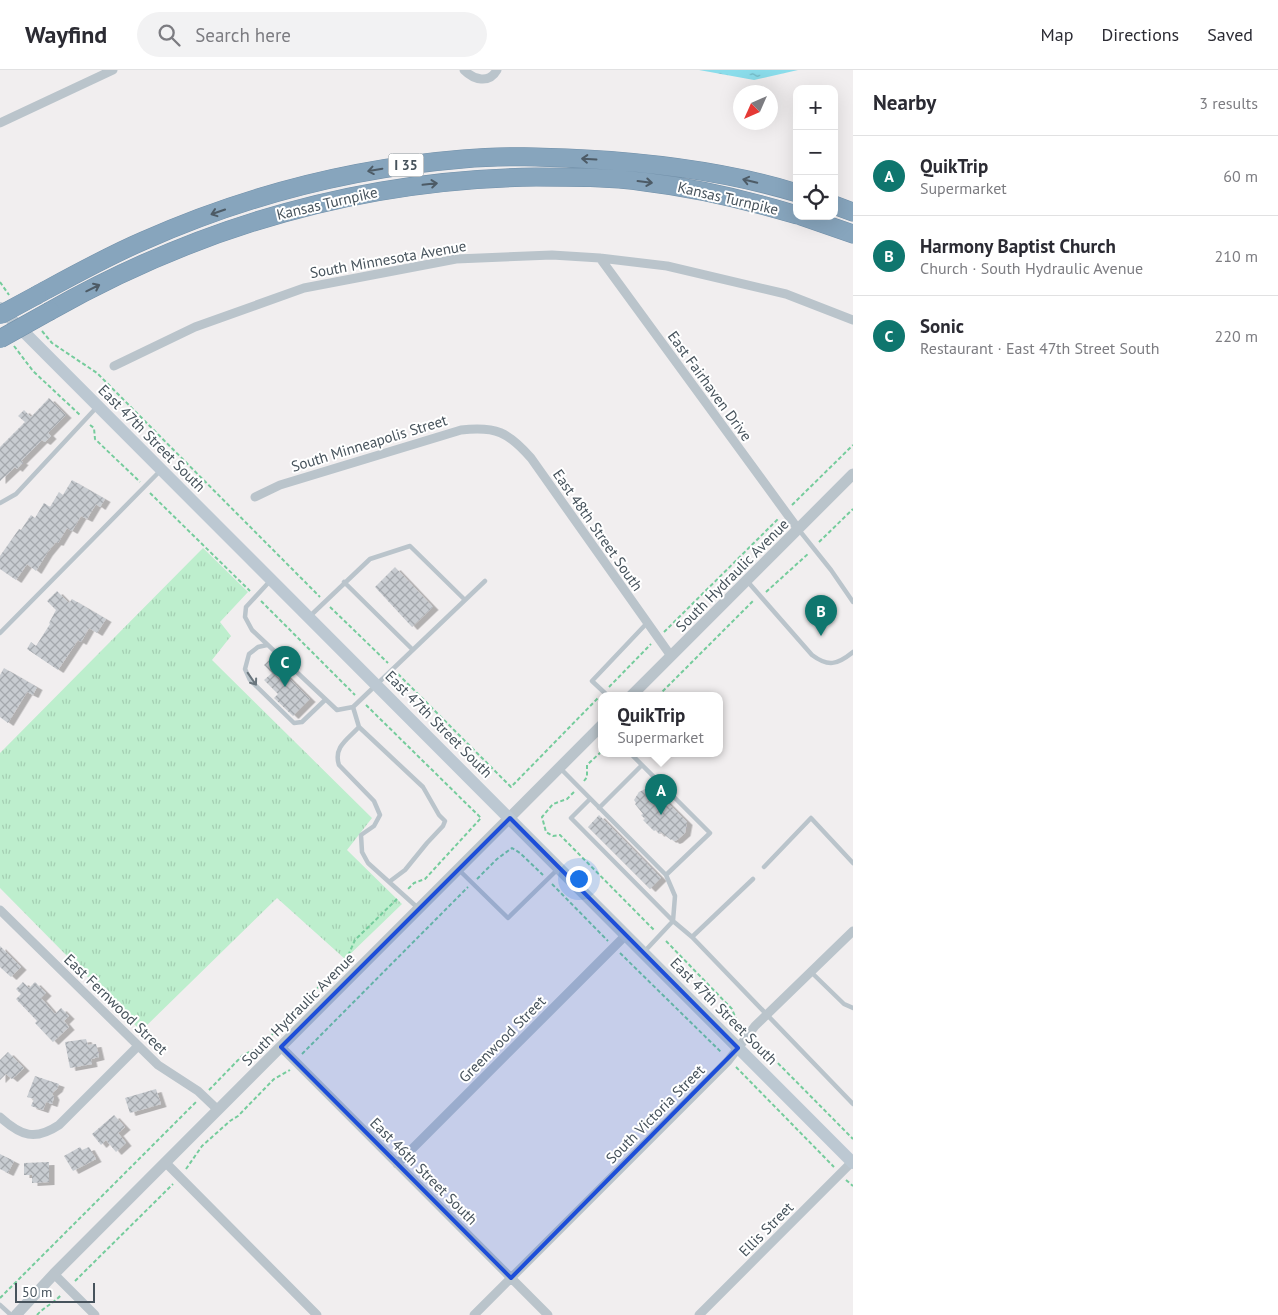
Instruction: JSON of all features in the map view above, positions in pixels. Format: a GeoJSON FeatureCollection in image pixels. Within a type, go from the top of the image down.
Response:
{"type":"FeatureCollection","features":[{"type":"Feature","properties":{"kind":"highway","name":"Kansas Turnpike"},"geometry":{"type":"LineString","coordinates":[[0,316],[90,266],[143,241],[225,209],[290,189],[339,177],[416,163],[465,158],[504,157],[620,161],[698,170],[740,178],[793,192]]}},
{"type":"Feature","properties":{"kind":"highway","name":"Kansas Turnpike"},"geometry":{"type":"LineString","coordinates":[[6,341],[50,311],[130,270],[175,250],[236,227],[320,203],[424,184],[512,178],[605,178],[712,192],[793,214]]}},
{"type":"Feature","properties":{"kind":"highway"},"geometry":{"type":"LineString","coordinates":[[838,206],[853,212]]}},
{"type":"Feature","properties":{"kind":"highway"},"geometry":{"type":"LineString","coordinates":[[813,220],[853,234]]}},
{"type":"Feature","properties":{"kind":"main road","name":"East 47th Street South"},"geometry":{"type":"LineString","coordinates":[[0,308],[160,470],[377,684],[852,1163]]}},
{"type":"Feature","properties":{"kind":"street"},"geometry":{"type":"LineString","coordinates":[[0,123],[113,70]]}},
{"type":"Feature","properties":{"kind":"street"},"geometry":{"type":"LineString","coordinates":[[464,70],[476,78],[485,80],[493,76],[497,70]]}},
{"type":"Feature","properties":{"kind":"street","name":"South Minnesota Avenue"},"geometry":{"type":"LineString","coordinates":[[114,366],[195,327],[304,288],[456,259],[552,255],[600,258],[667,266],[786,294],[853,320]]}},
{"type":"Feature","properties":{"kind":"street","name":"East Fairhaven Drive"},"geometry":{"type":"LineString","coordinates":[[600,258],[798,529]]}},
{"type":"Feature","properties":{"kind":"street","name":"South Minneapolis Street"},"geometry":{"type":"LineString","coordinates":[[255,497],[280,484],[461,430],[482,428],[493,430]]}},
{"type":"Feature","properties":{"kind":"street","name":"East 48th Street South"},"geometry":{"type":"LineString","coordinates":[[493,430],[509,437],[531,458],[671,656]]}},
{"type":"Feature","properties":{"kind":"street","name":"South Hydraulic Avenue"},"geometry":{"type":"LineString","coordinates":[[635,692],[853,474]]}},
{"type":"Feature","properties":{"kind":"street","name":"South Hydraulic Avenue"},"geometry":{"type":"LineString","coordinates":[[16,1315],[54,1274],[598,729]]}},
{"type":"Feature","properties":{"kind":"street","name":"East Fernwood Street"},"geometry":{"type":"LineString","coordinates":[[0,910],[158,1065],[203,1095],[218,1110]]}},
{"type":"Feature","properties":{"kind":"street","name":"South Victoria Street"},"geometry":{"type":"LineString","coordinates":[[474,1315],[728,1060],[766,1016],[853,931]]}},
{"type":"Feature","properties":{"kind":"street","name":"Greenwood Street"},"geometry":{"type":"LineString","coordinates":[[397,1164],[626,935]]}},
{"type":"Feature","properties":{"kind":"street"},"geometry":{"type":"LineString","coordinates":[[0,1117],[18,1131],[35,1136],[47,1133],[59,1125],[138,1046]]}},
{"type":"Feature","properties":{"kind":"street","name":"East 46th Street South"},"geometry":{"type":"LineString","coordinates":[[281,1047],[548,1315]]}},
{"type":"Feature","properties":{"kind":"street"},"geometry":{"type":"LineString","coordinates":[[166,1162],[317,1315]]}},
{"type":"Feature","properties":{"kind":"street","name":"Ellis Street"},"geometry":{"type":"LineString","coordinates":[[699,1315],[852,1163]]}},
{"type":"Feature","properties":{"kind":"street"},"geometry":{"type":"LineString","coordinates":[[54,1274],[95,1315]]}},
{"type":"Feature","properties":{"kind":"lane"},"geometry":{"type":"LineString","coordinates":[[0,503],[16,494],[97,407]]}},
{"type":"Feature","properties":{"kind":"lane"},"geometry":{"type":"LineString","coordinates":[[0,633],[160,470]]}},
{"type":"Feature","properties":{"kind":"lane"},"geometry":{"type":"LineString","coordinates":[[798,529],[853,602]]}},
{"type":"Feature","properties":{"kind":"lane"},"geometry":{"type":"LineString","coordinates":[[309,617],[370,559],[410,546],[465,600]]}},
{"type":"Feature","properties":{"kind":"lane"},"geometry":{"type":"LineString","coordinates":[[271,580],[246,607],[245,617],[252,630],[337,710],[353,707],[361,700],[485,580]]}},
{"type":"Feature","properties":{"kind":"lane"},"geometry":{"type":"LineString","coordinates":[[746,581],[812,655],[820,661],[827,664],[832,663],[846,658],[853,652]]}},
{"type":"Feature","properties":{"kind":"lane"},"geometry":{"type":"LineString","coordinates":[[344,582],[412,650]]}},
{"type":"Feature","properties":{"kind":"lane"},"geometry":{"type":"LineString","coordinates":[[604,692],[592,681],[647,623]]}},
{"type":"Feature","properties":{"kind":"lane"},"geometry":{"type":"LineString","coordinates":[[267,645],[258,647],[249,654],[245,669],[250,680],[294,723],[302,722],[325,700]]}},
{"type":"Feature","properties":{"kind":"lane"},"geometry":{"type":"LineString","coordinates":[[353,707],[359,727],[423,786],[439,815],[445,821],[443,826],[427,842],[405,870],[389,882]]}},
{"type":"Feature","properties":{"kind":"lane"},"geometry":{"type":"LineString","coordinates":[[359,727],[337,750],[336,757],[339,765],[374,801],[380,816],[374,826],[361,835],[362,852],[368,863],[420,909]]}},
{"type":"Feature","properties":{"kind":"lane"},"geometry":{"type":"LineString","coordinates":[[634,757],[710,833],[666,875]]}},
{"type":"Feature","properties":{"kind":"lane"},"geometry":{"type":"LineString","coordinates":[[599,808],[642,766]]}},
{"type":"Feature","properties":{"kind":"lane"},"geometry":{"type":"LineString","coordinates":[[560,768],[599,808],[609,822],[654,867],[666,875],[675,896],[673,922],[643,952]]}},
{"type":"Feature","properties":{"kind":"lane"},"geometry":{"type":"LineString","coordinates":[[590,799],[571,818],[673,922],[692,937],[766,1016],[853,1104]]}},
{"type":"Feature","properties":{"kind":"lane"},"geometry":{"type":"LineString","coordinates":[[764,867],[811,818],[853,863]]}},
{"type":"Feature","properties":{"kind":"lane"},"geometry":{"type":"LineString","coordinates":[[592,839],[596,835]]}},
{"type":"Feature","properties":{"kind":"lane"},"geometry":{"type":"LineString","coordinates":[[600,848],[604,843]]}},
{"type":"Feature","properties":{"kind":"lane"},"geometry":{"type":"LineString","coordinates":[[610,858],[614,853]]}},
{"type":"Feature","properties":{"kind":"lane"},"geometry":{"type":"LineString","coordinates":[[619,867],[623,862]]}},
{"type":"Feature","properties":{"kind":"lane"},"geometry":{"type":"LineString","coordinates":[[459,869],[508,918],[559,868]]}},
{"type":"Feature","properties":{"kind":"lane"},"geometry":{"type":"LineString","coordinates":[[627,875],[631,870]]}},
{"type":"Feature","properties":{"kind":"lane"},"geometry":{"type":"LineString","coordinates":[[692,937],[753,879]]}},
{"type":"Feature","properties":{"kind":"lane"},"geometry":{"type":"LineString","coordinates":[[636,884],[641,880]]}},
{"type":"Feature","properties":{"kind":"lane"},"geometry":{"type":"LineString","coordinates":[[811,972],[844,1004],[853,1008]]}},
{"type":"Feature","properties":{"kind":"lane"},"geometry":{"type":"LineString","coordinates":[[0,1305],[11,1315]]}},
{"type":"Feature","properties":{"kind":"path"},"geometry":{"type":"LineString","coordinates":[[0,1298],[243,1054],[260,1047],[347,958],[355,940],[414,883],[426,879],[481,818],[95,439],[94,428],[33,371],[23,355],[6,341]]}},
{"type":"Feature","properties":{"kind":"path"},"geometry":{"type":"LineString","coordinates":[[542,817],[546,832],[553,836],[560,835],[732,1009],[738,1024],[853,1139]]}},
{"type":"Feature","properties":{"kind":"path"},"geometry":{"type":"LineString","coordinates":[[37,1315],[43,1308],[54,1302],[165,1193],[202,1146],[238,1116],[274,1079],[290,1070],[305,1051],[472,883],[497,859],[512,848],[520,853],[547,879],[853,1186]]}},
{"type":"Feature","properties":{"kind":"highlighted area"},"geometry":{"type":"Polygon","coordinates":[[[510,818],[738,1048],[511,1278],[281,1047],[510,818]]]}},
{"type":"Feature","properties":{"kind":"green space"},"geometry":{"type":"Polygon","coordinates":[[[203,548],[248,592],[220,622],[231,636],[212,660],[372,818],[347,850],[402,904],[345,959],[277,898],[141,1031],[0,888],[0,753],[203,548]]]}},
{"type":"Feature","properties":{"kind":"water"},"geometry":{"type":"Polygon","coordinates":[[[699,70],[798,70],[754,80],[699,70]]]}},
{"type":"Feature","properties":{"kind":"building"},"geometry":{"type":"Polygon","coordinates":[[[49,398],[66,415],[48,433],[51,436],[45,442],[42,440],[21,461],[23,462],[17,469],[15,467],[0,481],[0,447],[25,422],[18,416],[24,410],[31,417],[49,398]]]}},
{"type":"Feature","properties":{"kind":"building"},"geometry":{"type":"Polygon","coordinates":[[[72,480],[105,499],[100,507],[96,504],[87,519],[81,516],[72,531],[67,528],[58,543],[56,542],[47,553],[36,571],[27,564],[16,580],[0,569],[0,556],[31,515],[35,518],[44,503],[50,507],[59,492],[63,495],[72,480]]]}},
{"type":"Feature","properties":{"kind":"building"},"geometry":{"type":"Polygon","coordinates":[[[395,567],[433,607],[412,627],[375,587],[395,567]]]}},
{"type":"Feature","properties":{"kind":"building"},"geometry":{"type":"Polygon","coordinates":[[[57,591],[69,603],[72,599],[106,619],[97,633],[89,628],[81,642],[78,640],[58,670],[27,649],[31,642],[36,646],[50,624],[56,610],[47,601],[57,591]]]}},
{"type":"Feature","properties":{"kind":"building"},"geometry":{"type":"Polygon","coordinates":[[[270,659],[310,699],[293,716],[274,698],[278,694],[264,680],[272,673],[264,665],[270,659]]]}},
{"type":"Feature","properties":{"kind":"building"},"geometry":{"type":"Polygon","coordinates":[[[4,668],[37,687],[33,695],[27,692],[8,723],[0,717],[0,675],[4,668]]]}},
{"type":"Feature","properties":{"kind":"building"},"geometry":{"type":"Polygon","coordinates":[[[653,788],[687,822],[685,833],[677,840],[671,840],[661,832],[659,834],[656,830],[654,831],[643,820],[645,819],[641,815],[643,814],[635,804],[634,800],[639,792],[653,788]]]}},
{"type":"Feature","properties":{"kind":"building"},"geometry":{"type":"Polygon","coordinates":[[[599,815],[661,878],[650,889],[588,827],[599,815]]]}},
{"type":"Feature","properties":{"kind":"building"},"geometry":{"type":"Polygon","coordinates":[[[0,946],[21,967],[11,977],[0,967],[0,946]]]}},
{"type":"Feature","properties":{"kind":"building"},"geometry":{"type":"Polygon","coordinates":[[[23,982],[29,988],[35,982],[46,993],[41,998],[55,1014],[61,1008],[69,1016],[64,1021],[69,1027],[53,1042],[35,1023],[37,1021],[16,999],[21,994],[16,989],[23,982]]]}},
{"type":"Feature","properties":{"kind":"building"},"geometry":{"type":"Polygon","coordinates":[[[86,1039],[88,1045],[96,1044],[99,1057],[91,1059],[92,1064],[70,1068],[65,1042],[86,1039]]]}},
{"type":"Feature","properties":{"kind":"building"},"geometry":{"type":"Polygon","coordinates":[[[8,1052],[24,1068],[12,1079],[6,1074],[0,1080],[0,1060],[8,1052]]]}},
{"type":"Feature","properties":{"kind":"building"},"geometry":{"type":"Polygon","coordinates":[[[35,1076],[59,1084],[52,1093],[54,1097],[52,1104],[46,1102],[43,1110],[31,1106],[34,1099],[27,1097],[35,1076]]]}},
{"type":"Feature","properties":{"kind":"building"},"geometry":{"type":"Polygon","coordinates":[[[156,1089],[161,1104],[130,1113],[125,1098],[156,1089]]]}},
{"type":"Feature","properties":{"kind":"building"},"geometry":{"type":"Polygon","coordinates":[[[114,1115],[125,1127],[118,1133],[126,1143],[116,1152],[106,1140],[101,1145],[92,1134],[114,1115]]]}},
{"type":"Feature","properties":{"kind":"building"},"geometry":{"type":"Polygon","coordinates":[[[80,1147],[82,1150],[89,1147],[96,1159],[73,1171],[64,1156],[80,1147]]]}},
{"type":"Feature","properties":{"kind":"building"},"geometry":{"type":"Polygon","coordinates":[[[0,1154],[14,1161],[8,1173],[0,1169],[0,1154]]]}},
{"type":"Feature","properties":{"kind":"building"},"geometry":{"type":"Polygon","coordinates":[[[49,1162],[49,1182],[32,1183],[32,1175],[24,1175],[24,1163],[49,1162]]]}},
{"type":"Feature","properties":{"kind":"place","name":"Harmony Baptist Church"},"geometry":{"type":"Point","coordinates":[821,636]}},
{"type":"Feature","properties":{"kind":"place","name":"Sonic"},"geometry":{"type":"Point","coordinates":[285,687]}},
{"type":"Feature","properties":{"kind":"place","name":"QuikTrip"},"geometry":{"type":"Point","coordinates":[661,815]}}]}
